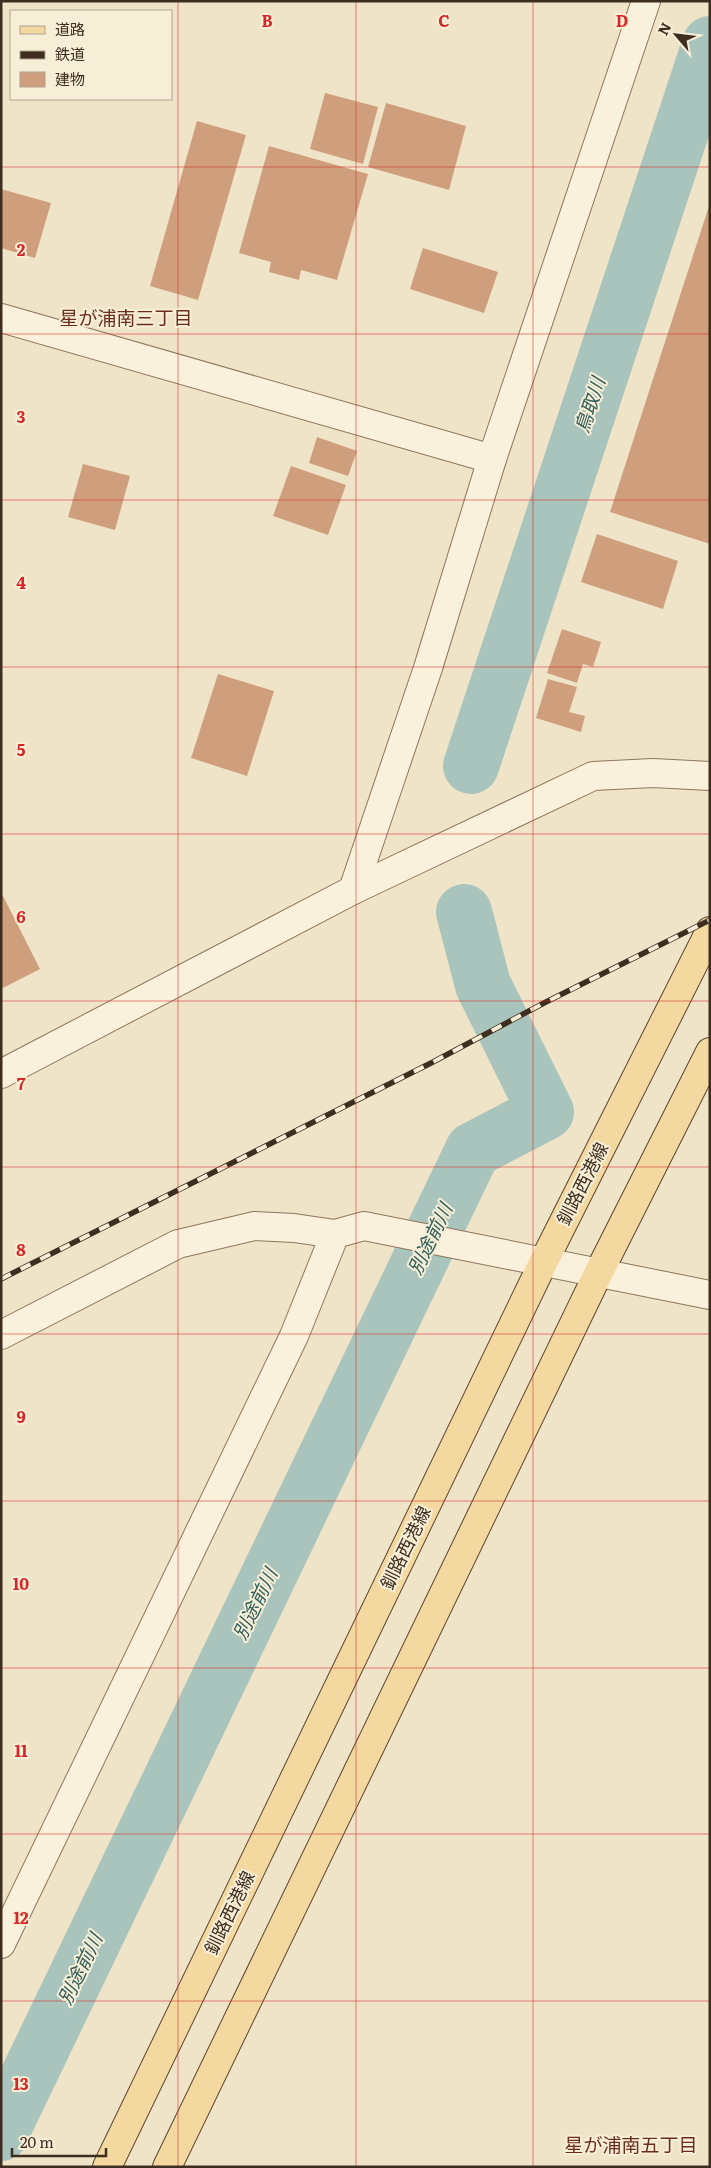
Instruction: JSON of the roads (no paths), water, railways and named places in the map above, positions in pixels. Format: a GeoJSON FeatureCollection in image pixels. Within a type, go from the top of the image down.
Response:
{"type":"FeatureCollection","features":[{"type":"Feature","properties":{"kind":"main road","name":"釧路西港線"},"geometry":{"type":"LineString","coordinates":[[107,2167],[543,1263],[710,931]]}},
{"type":"Feature","properties":{"kind":"main road"},"geometry":{"type":"LineString","coordinates":[[167,2167],[598,1274],[710,1052]]}},
{"type":"Feature","properties":{"kind":"street"},"geometry":{"type":"LineString","coordinates":[[353,890],[428,668],[492,459],[646,1]]}},
{"type":"Feature","properties":{"kind":"street"},"geometry":{"type":"LineString","coordinates":[[1,318],[492,459]]}},
{"type":"Feature","properties":{"kind":"street"},"geometry":{"type":"LineString","coordinates":[[1,1074],[353,890],[592,776],[653,773],[710,776]]}},
{"type":"Feature","properties":{"kind":"street"},"geometry":{"type":"LineString","coordinates":[[1,1335],[178,1244],[254,1226],[294,1228],[335,1234],[364,1226],[710,1295]]}},
{"type":"Feature","properties":{"kind":"street"},"geometry":{"type":"LineString","coordinates":[[1,1944],[294,1336],[335,1234]]}},
{"type":"Feature","properties":{"kind":"waterway","name":"鳥取川"},"geometry":{"type":"LineString","coordinates":[[471,766],[710,44]]}},
{"type":"Feature","properties":{"kind":"waterway","name":"別途前川"},"geometry":{"type":"LineString","coordinates":[[1,2133],[473,1150],[546,1112],[483,985],[464,912]]}},
{"type":"Feature","properties":{"kind":"railway"},"geometry":{"type":"LineString","coordinates":[[1,1279],[433,1062],[544,1003],[710,920]]}},
{"type":"Feature","properties":{"kind":"district","name":"星が浦南三丁目"},"geometry":{"type":"Point","coordinates":[126,318]}},
{"type":"Feature","properties":{"kind":"district","name":"星が浦南五丁目"},"geometry":{"type":"Point","coordinates":[631,2145]}}]}
